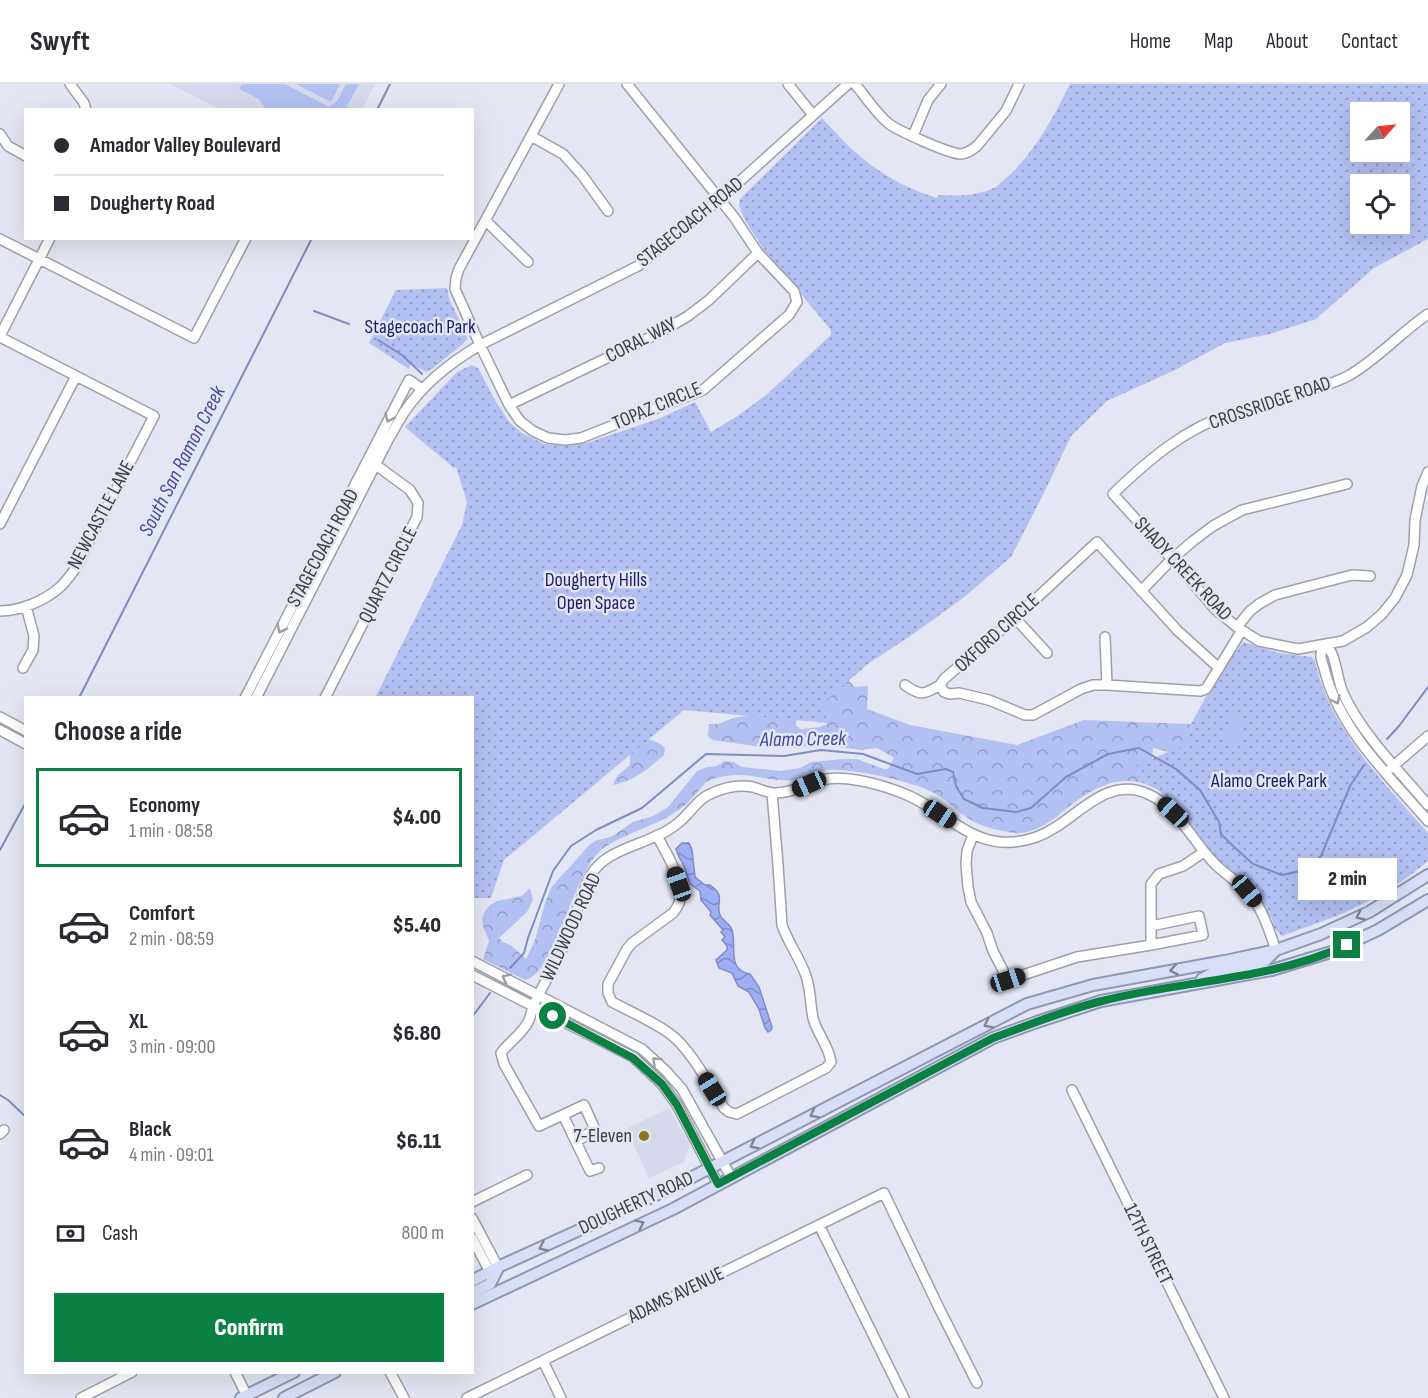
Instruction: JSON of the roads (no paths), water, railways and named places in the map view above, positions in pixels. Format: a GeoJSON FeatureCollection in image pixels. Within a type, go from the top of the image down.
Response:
{"type":"FeatureCollection","features":[{"type":"Feature","properties":{"kind":"main road","name":"DOUGHERTY ROAD"},"geometry":{"type":"LineString","coordinates":[[474,1280],[667,1190],[1027,1004],[1093,985],[1276,950],[1321,934],[1369,912],[1428,875]]}},
{"type":"Feature","properties":{"kind":"main road","name":"DOUGHERTY ROAD"},"geometry":{"type":"LineString","coordinates":[[474,1303],[673,1209],[993,1038],[1101,1001],[1272,970],[1331,952],[1378,930],[1428,900]]}},
{"type":"Feature","properties":{"kind":"main road"},"geometry":{"type":"LineString","coordinates":[[1194,984],[1213,973],[1265,961],[1276,950]]}},
{"type":"Feature","properties":{"kind":"main road"},"geometry":{"type":"LineString","coordinates":[[474,1292],[490,1284],[494,1269]]}},
{"type":"Feature","properties":{"kind":"main road"},"geometry":{"type":"LineString","coordinates":[[246,1397],[290,1374]]}},
{"type":"Feature","properties":{"kind":"main road"},"geometry":{"type":"LineString","coordinates":[[284,1398],[331,1374]]}},
{"type":"Feature","properties":{"kind":"street"},"geometry":{"type":"LineString","coordinates":[[70,84],[85,108]]}},
{"type":"Feature","properties":{"kind":"street","name":"TOPAZ CIRCLE"},"geometry":{"type":"LineString","coordinates":[[559,84],[459,268],[455,289],[508,405],[520,422],[548,438],[565,440],[581,438],[703,390],[789,315],[797,302],[794,291],[758,253],[734,217],[627,84]]}},
{"type":"Feature","properties":{"kind":"street"},"geometry":{"type":"LineString","coordinates":[[788,84],[813,116]]}},
{"type":"Feature","properties":{"kind":"street","name":"STAGECOACH ROAD"},"geometry":{"type":"LineString","coordinates":[[257,696],[268,665],[316,560],[360,486],[376,465],[405,411],[422,389],[447,366],[480,345],[638,266],[720,199],[848,84]]}},
{"type":"Feature","properties":{"kind":"street"},"geometry":{"type":"LineString","coordinates":[[855,84],[887,122],[897,129],[960,154],[972,150],[1006,111],[1019,84]]}},
{"type":"Feature","properties":{"kind":"street"},"geometry":{"type":"LineString","coordinates":[[913,136],[928,100],[941,84]]}},
{"type":"Feature","properties":{"kind":"street"},"geometry":{"type":"LineString","coordinates":[[0,134],[8,146],[24,155]]}},
{"type":"Feature","properties":{"kind":"street"},"geometry":{"type":"LineString","coordinates":[[531,135],[563,154],[582,175],[608,211]]}},
{"type":"Feature","properties":{"kind":"street"},"geometry":{"type":"LineString","coordinates":[[486,221],[528,262]]}},
{"type":"Feature","properties":{"kind":"street"},"geometry":{"type":"LineString","coordinates":[[0,239],[194,338],[245,240]]}},
{"type":"Feature","properties":{"kind":"street"},"geometry":{"type":"LineString","coordinates":[[0,524],[76,376],[0,337],[49,240]]}},
{"type":"Feature","properties":{"kind":"street","name":"CORAL WAY"},"geometry":{"type":"LineString","coordinates":[[508,405],[661,332],[709,300],[758,253]]}},
{"type":"Feature","properties":{"kind":"street","name":"CROSSRIDGE ROAD"},"geometry":{"type":"LineString","coordinates":[[1113,494],[1166,448],[1196,428],[1227,415],[1325,386],[1347,376],[1378,356],[1414,323],[1428,314]]}},
{"type":"Feature","properties":{"kind":"street","name":"NEWCASTLE LANE"},"geometry":{"type":"LineString","coordinates":[[0,611],[26,606],[50,596],[75,569],[154,416],[76,376]]}},
{"type":"Feature","properties":{"kind":"street","name":"STAGECOACH ROAD"},"geometry":{"type":"LineString","coordinates":[[246,696],[268,665],[325,564],[409,380],[422,389]]}},
{"type":"Feature","properties":{"kind":"street","name":"QUARTZ CIRCLE"},"geometry":{"type":"LineString","coordinates":[[327,696],[417,518],[418,503],[410,490],[376,465]]}},
{"type":"Feature","properties":{"kind":"street","name":"SHADY CREEK ROAD"},"geometry":{"type":"LineString","coordinates":[[1113,494],[1216,610],[1259,641],[1298,649],[1343,640],[1367,627],[1395,598],[1407,575],[1414,545],[1415,520],[1422,486],[1428,472]]}},
{"type":"Feature","properties":{"kind":"street"},"geometry":{"type":"LineString","coordinates":[[1142,591],[1172,559],[1193,541],[1213,526],[1242,510],[1347,484]]}},
{"type":"Feature","properties":{"kind":"street","name":"OXFORD CIRCLE"},"geometry":{"type":"LineString","coordinates":[[1219,668],[1178,631],[1096,542],[1015,618],[944,679],[940,686],[944,692],[989,700],[1025,715],[1034,715],[1081,689],[1093,686],[1200,691],[1206,689],[1219,668],[1250,611],[1259,604],[1275,595],[1352,575],[1370,576]]}},
{"type":"Feature","properties":{"kind":"street"},"geometry":{"type":"LineString","coordinates":[[316,560],[325,564]]}},
{"type":"Feature","properties":{"kind":"street"},"geometry":{"type":"LineString","coordinates":[[23,668],[33,650],[34,636],[26,606]]}},
{"type":"Feature","properties":{"kind":"street"},"geometry":{"type":"LineString","coordinates":[[1015,618],[1047,652]]}},
{"type":"Feature","properties":{"kind":"street"},"geometry":{"type":"LineString","coordinates":[[1104,638],[1107,685]]}},
{"type":"Feature","properties":{"kind":"street"},"geometry":{"type":"LineString","coordinates":[[1428,805],[1367,732],[1343,695],[1332,653],[1324,645],[1321,656],[1334,698],[1357,738],[1428,821]]}},
{"type":"Feature","properties":{"kind":"street"},"geometry":{"type":"LineString","coordinates":[[905,685],[917,693],[928,693],[940,686]]}},
{"type":"Feature","properties":{"kind":"street"},"geometry":{"type":"LineString","coordinates":[[0,717],[24,730]]}},
{"type":"Feature","properties":{"kind":"street"},"geometry":{"type":"LineString","coordinates":[[0,730],[24,743]]}},
{"type":"Feature","properties":{"kind":"street"},"geometry":{"type":"LineString","coordinates":[[1386,772],[1428,736]]}},
{"type":"Feature","properties":{"kind":"street","name":"WILDWOOD ROAD"},"geometry":{"type":"LineString","coordinates":[[563,1115],[539,1126],[504,1064],[501,1053],[528,1022],[533,1006],[563,947],[591,875],[601,863],[613,855],[657,836],[680,822],[704,797],[720,789],[734,786],[750,787],[772,793],[792,791],[829,778],[850,778],[923,802],[973,835],[996,841],[1012,842],[1031,839],[1056,827],[1095,798],[1109,792],[1131,790],[1145,792],[1160,800],[1173,812],[1216,865],[1247,891],[1257,903],[1276,950]]}},
{"type":"Feature","properties":{"kind":"street"},"geometry":{"type":"LineString","coordinates":[[657,836],[679,884],[681,898],[673,913],[627,949],[608,984],[608,993],[612,1002],[670,1034],[699,1069],[724,1108],[737,1114],[826,1068],[831,1062],[830,1053],[819,1034],[813,1017],[810,987],[806,974],[784,933],[782,924],[772,793]]}},
{"type":"Feature","properties":{"kind":"street"},"geometry":{"type":"LineString","coordinates":[[973,835],[967,851],[966,864],[971,902],[1008,980],[1077,957],[1203,934],[1199,916],[1151,927]]}},
{"type":"Feature","properties":{"kind":"street"},"geometry":{"type":"LineString","coordinates":[[1151,945],[1151,884],[1159,874],[1184,866],[1204,852]]}},
{"type":"Feature","properties":{"kind":"street"},"geometry":{"type":"LineString","coordinates":[[474,962],[642,1049],[682,1089],[731,1177]]}},
{"type":"Feature","properties":{"kind":"street"},"geometry":{"type":"LineString","coordinates":[[474,976],[633,1058],[662,1084],[677,1105],[718,1184]]}},
{"type":"Feature","properties":{"kind":"street","name":"12TH STREET"},"geometry":{"type":"LineString","coordinates":[[1072,1090],[1224,1398]]}},
{"type":"Feature","properties":{"kind":"street"},"geometry":{"type":"LineString","coordinates":[[576,1143],[596,1129],[584,1104],[563,1115],[576,1143],[590,1171],[599,1168]]}},
{"type":"Feature","properties":{"kind":"street"},"geometry":{"type":"LineString","coordinates":[[474,1201],[528,1174]]}},
{"type":"Feature","properties":{"kind":"street","name":"ADAMS AVENUE"},"geometry":{"type":"LineString","coordinates":[[467,1398],[884,1193],[976,1383]]}},
{"type":"Feature","properties":{"kind":"street"},"geometry":{"type":"LineString","coordinates":[[474,1223],[494,1269]]}},
{"type":"Feature","properties":{"kind":"street"},"geometry":{"type":"LineString","coordinates":[[819,1225],[904,1398]]}},
{"type":"Feature","properties":{"kind":"street"},"geometry":{"type":"LineString","coordinates":[[474,1241],[494,1269]]}},
{"type":"Feature","properties":{"kind":"street"},"geometry":{"type":"LineString","coordinates":[[543,1361],[561,1398]]}},
{"type":"Feature","properties":{"kind":"street"},"geometry":{"type":"LineString","coordinates":[[81,1398],[128,1374]]}},
{"type":"Feature","properties":{"kind":"street"},"geometry":{"type":"LineString","coordinates":[[236,1374],[246,1397]]}},
{"type":"Feature","properties":{"kind":"street"},"geometry":{"type":"LineString","coordinates":[[391,1374],[404,1398]]}},
{"type":"Feature","properties":{"kind":"water"},"geometry":{"type":"Polygon","coordinates":[[[682,843],[689,843],[692,850],[695,877],[705,885],[710,885],[718,893],[720,915],[732,930],[735,962],[743,972],[750,974],[759,987],[772,1027],[768,1032],[749,992],[738,986],[732,973],[719,968],[716,960],[727,950],[722,940],[725,937],[721,932],[723,930],[701,900],[700,891],[690,884],[676,849],[682,843]]]}},
{"type":"Feature","properties":{"kind":"waterway","name":"South San Ramon Creek"},"geometry":{"type":"LineString","coordinates":[[378,108],[390,84]]}},
{"type":"Feature","properties":{"kind":"waterway","name":"South San Ramon Creek"},"geometry":{"type":"LineString","coordinates":[[80,696],[311,240]]}},
{"type":"Feature","properties":{"kind":"waterway"},"geometry":{"type":"LineString","coordinates":[[314,311],[349,324]]}},
{"type":"Feature","properties":{"kind":"waterway"},"geometry":{"type":"LineString","coordinates":[[378,340],[402,355],[422,374]]}},
{"type":"Feature","properties":{"kind":"waterway","name":"Alamo Creek"},"geometry":{"type":"LineString","coordinates":[[1387,739],[1428,687]]}},
{"type":"Feature","properties":{"kind":"waterway","name":"Alamo Creek"},"geometry":{"type":"LineString","coordinates":[[510,968],[524,953],[553,871],[571,846],[596,830],[642,808],[706,754],[784,756],[821,750],[863,754],[917,774],[946,769],[953,772],[956,786],[964,799],[983,808],[1016,812],[1031,808],[1066,777],[1108,754],[1139,748],[1176,769],[1200,790],[1219,822],[1221,834],[1253,864],[1282,875],[1305,870],[1321,856],[1350,786],[1364,765]]}},
{"type":"Feature","properties":{"kind":"waterway","name":"South San Ramon Creek"},"geometry":{"type":"LineString","coordinates":[[0,850],[24,806]]}},
{"type":"Feature","properties":{"kind":"waterway","name":"Alamo Creek"},"geometry":{"type":"LineString","coordinates":[[474,1014],[490,993]]}},
{"type":"Feature","properties":{"kind":"waterway","name":"Alamo Creek"},"geometry":{"type":"LineString","coordinates":[[0,1095],[24,1115]]}},
{"type":"Feature","properties":{"kind":"place","name":"7-Eleven"},"geometry":{"type":"Point","coordinates":[644,1136]}},
{"type":"Feature","properties":{"kind":"park label","name":"Stagecoach Park"},"geometry":{"type":"Point","coordinates":[420,327]}},
{"type":"Feature","properties":{"kind":"park label","name":"Dougherty Hills Open Space"},"geometry":{"type":"Point","coordinates":[596,592]}},
{"type":"Feature","properties":{"kind":"park label","name":"Alamo Creek Park"},"geometry":{"type":"Point","coordinates":[1269,781]}}]}
